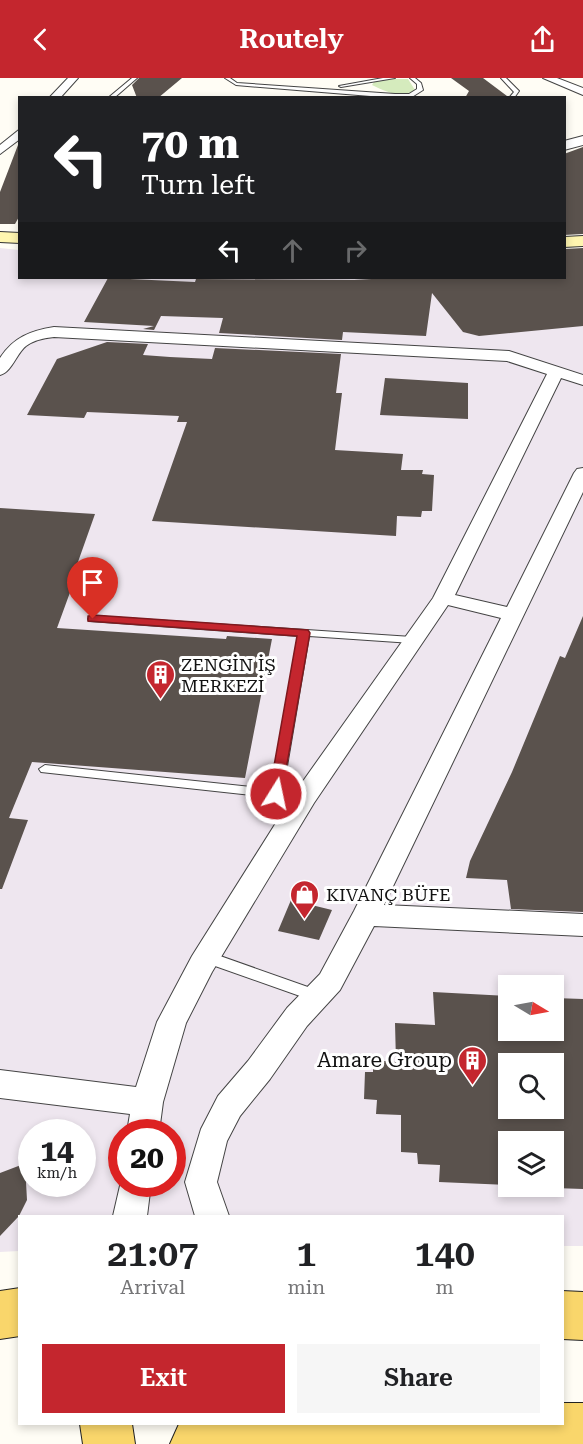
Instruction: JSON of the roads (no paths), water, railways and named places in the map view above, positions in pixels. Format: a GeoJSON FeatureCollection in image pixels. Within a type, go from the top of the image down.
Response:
{"type":"FeatureCollection","features":[{"type":"Feature","properties":{"kind":"main road"},"geometry":{"type":"LineString","coordinates":[[0,237],[18,238]]}},
{"type":"Feature","properties":{"kind":"main road"},"geometry":{"type":"LineString","coordinates":[[566,242],[583,241]]}},
{"type":"Feature","properties":{"kind":"main road"},"geometry":{"type":"LineString","coordinates":[[0,246],[18,247]]}},
{"type":"Feature","properties":{"kind":"main road"},"geometry":{"type":"LineString","coordinates":[[566,251],[583,249]]}},
{"type":"Feature","properties":{"kind":"main road"},"geometry":{"type":"LineString","coordinates":[[0,1316],[18,1312]]}},
{"type":"Feature","properties":{"kind":"main road"},"geometry":{"type":"LineString","coordinates":[[564,1316],[583,1316]]}},
{"type":"Feature","properties":{"kind":"main road"},"geometry":{"type":"LineString","coordinates":[[105,1425],[109,1444]]}},
{"type":"Feature","properties":{"kind":"main road"},"geometry":{"type":"LineString","coordinates":[[196,1444],[215,1425]]}},
{"type":"Feature","properties":{"kind":"main road"},"geometry":{"type":"LineString","coordinates":[[239,1444],[374,1428],[583,1429]]}},
{"type":"Feature","properties":{"kind":"street"},"geometry":{"type":"LineString","coordinates":[[56,96],[73,78]]}},
{"type":"Feature","properties":{"kind":"street"},"geometry":{"type":"LineString","coordinates":[[548,78],[583,92]]}},
{"type":"Feature","properties":{"kind":"street"},"geometry":{"type":"LineString","coordinates":[[0,152],[18,134]]}},
{"type":"Feature","properties":{"kind":"street"},"geometry":{"type":"LineString","coordinates":[[566,145],[583,140]]}},
{"type":"Feature","properties":{"kind":"street"},"geometry":{"type":"LineString","coordinates":[[0,370],[13,349],[22,340],[36,334],[54,332],[510,356],[583,380]]}},
{"type":"Feature","properties":{"kind":"street"},"geometry":{"type":"LineString","coordinates":[[145,1119],[147,1101],[172,1022],[206,957],[305,797],[411,640],[443,597],[556,372]]}},
{"type":"Feature","properties":{"kind":"street"},"geometry":{"type":"LineString","coordinates":[[212,1215],[201,1182],[212,1139],[229,1106],[259,1070],[297,1017],[330,982],[366,915],[583,473]]}},
{"type":"Feature","properties":{"kind":"street"},"geometry":{"type":"LineString","coordinates":[[443,597],[512,614]]}},
{"type":"Feature","properties":{"kind":"street"},"geometry":{"type":"LineString","coordinates":[[366,915],[583,925]]}},
{"type":"Feature","properties":{"kind":"street"},"geometry":{"type":"LineString","coordinates":[[0,1084],[147,1101]]}},
{"type":"Feature","properties":{"kind":"street"},"geometry":{"type":"LineString","coordinates":[[130,1215],[133,1197]]}},
{"type":"Feature","properties":{"kind":"lane"},"geometry":{"type":"LineString","coordinates":[[114,96],[135,78]]}},
{"type":"Feature","properties":{"kind":"lane"},"geometry":{"type":"LineString","coordinates":[[227,78],[236,84],[410,96],[420,90],[419,83],[412,78]]}},
{"type":"Feature","properties":{"kind":"lane"},"geometry":{"type":"LineString","coordinates":[[306,82],[325,89],[393,78]]}},
{"type":"Feature","properties":{"kind":"lane"},"geometry":{"type":"LineString","coordinates":[[503,78],[517,92],[514,96]]}},
{"type":"Feature","properties":{"kind":"lane"},"geometry":{"type":"LineString","coordinates":[[93,619],[411,640]]}},
{"type":"Feature","properties":{"kind":"lane"},"geometry":{"type":"LineString","coordinates":[[276,794],[304,633]]}},
{"type":"Feature","properties":{"kind":"lane"},"geometry":{"type":"LineString","coordinates":[[45,769],[305,797]]}},
{"type":"Feature","properties":{"kind":"lane"},"geometry":{"type":"LineString","coordinates":[[206,957],[317,996]]}},
{"type":"Feature","properties":{"kind":"place","name":"ZENGİN İŞ MERKEZİ"},"geometry":{"type":"Point","coordinates":[160,700]}},
{"type":"Feature","properties":{"kind":"place","name":"KIVANÇ BÜFE"},"geometry":{"type":"Point","coordinates":[305,920]}},
{"type":"Feature","properties":{"kind":"place","name":"Amare Group"},"geometry":{"type":"Point","coordinates":[473,1086]}}]}
